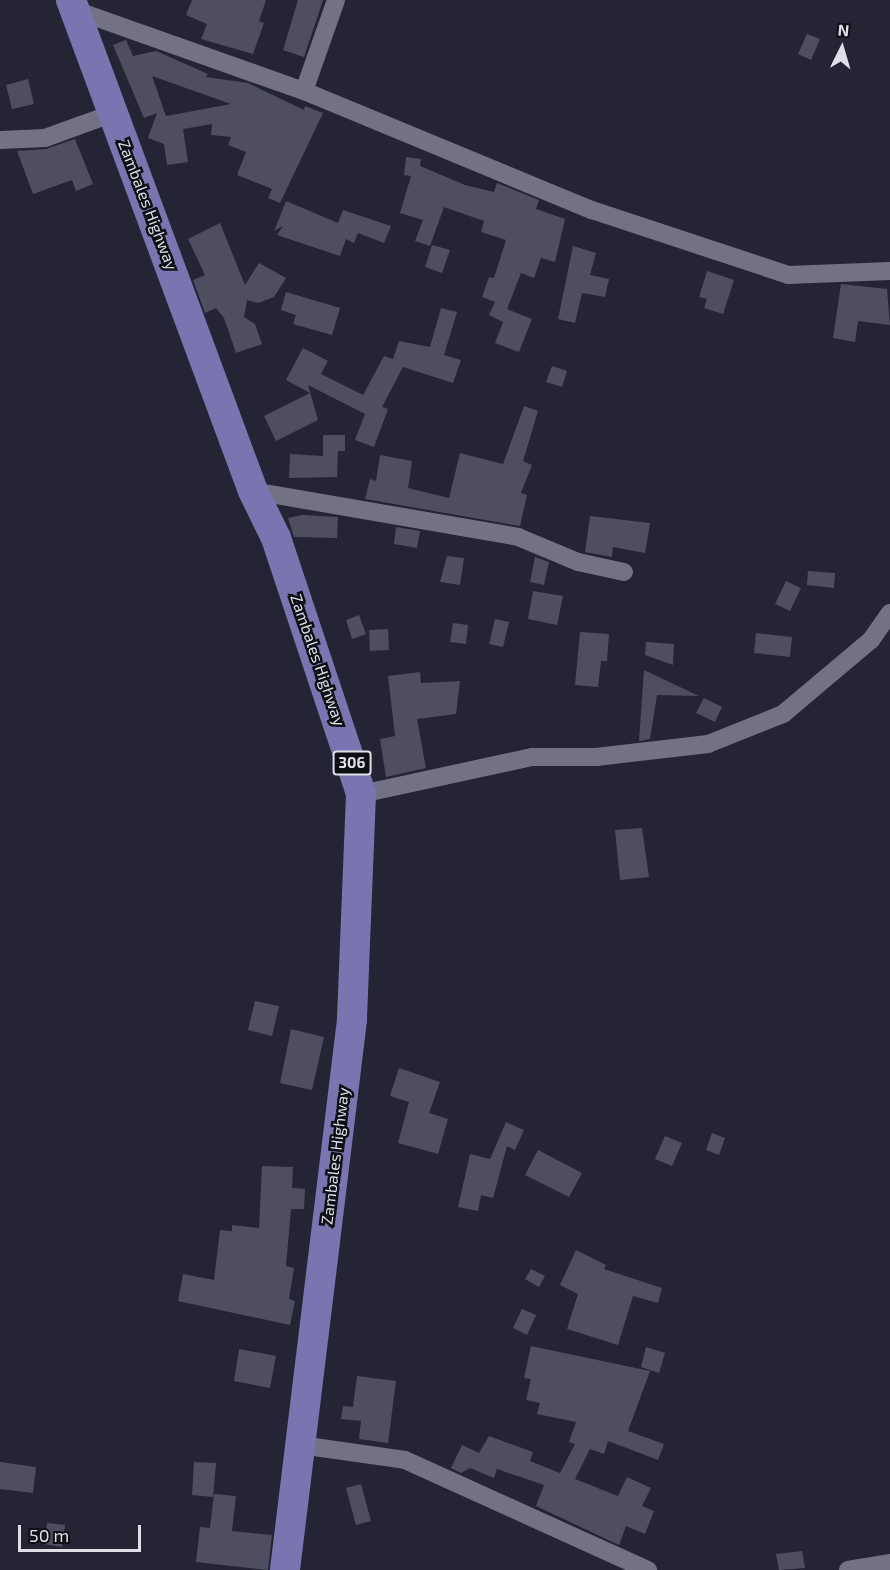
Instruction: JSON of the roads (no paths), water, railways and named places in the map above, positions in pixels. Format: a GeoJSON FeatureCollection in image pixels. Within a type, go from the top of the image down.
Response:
{"type":"FeatureCollection","features":[{"type":"Feature","properties":{"kind":"main road","name":"Zambales Highway"},"geometry":{"type":"LineString","coordinates":[[73,5],[253,491],[280,549],[361,794],[352,1020],[285,1570]]}},
{"type":"Feature","properties":{"kind":"street"},"geometry":{"type":"LineString","coordinates":[[304,91],[336,0]]}},
{"type":"Feature","properties":{"kind":"street"},"geometry":{"type":"LineString","coordinates":[[73,5],[304,91],[592,210],[788,275],[890,272]]}},
{"type":"Feature","properties":{"kind":"street"},"geometry":{"type":"LineString","coordinates":[[0,140],[45,138],[114,113]]}},
{"type":"Feature","properties":{"kind":"street"},"geometry":{"type":"LineString","coordinates":[[253,491],[518,537],[578,562],[624,572]]}},
{"type":"Feature","properties":{"kind":"street"},"geometry":{"type":"LineString","coordinates":[[361,794],[532,757],[596,757],[708,744],[783,714],[871,640],[890,613]]}},
{"type":"Feature","properties":{"kind":"street"},"geometry":{"type":"LineString","coordinates":[[300,1445],[405,1460],[648,1570]]}},
{"type":"Feature","properties":{"kind":"street"},"geometry":{"type":"LineString","coordinates":[[848,1570],[890,1563]]}}]}
